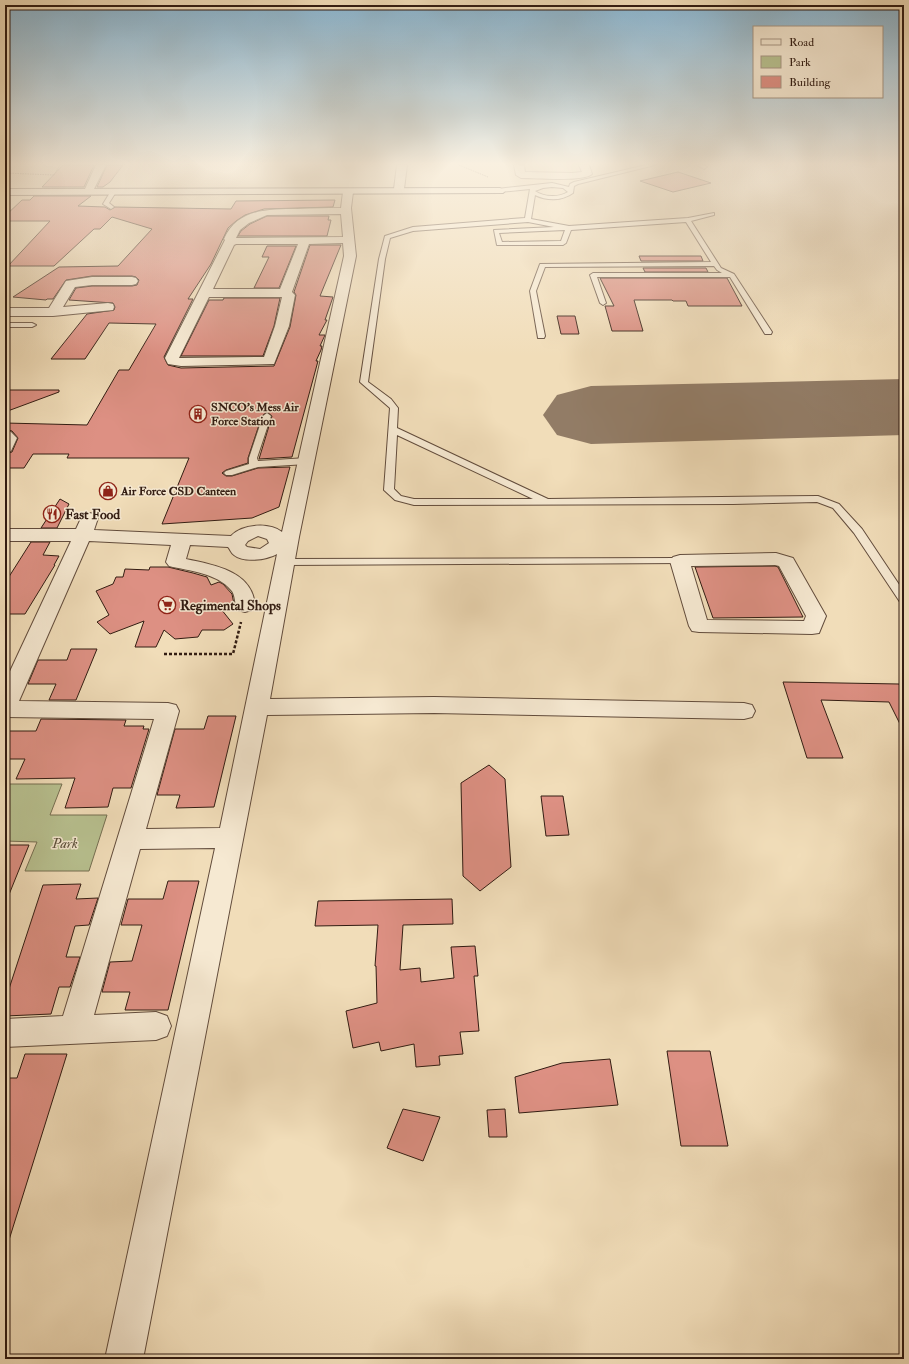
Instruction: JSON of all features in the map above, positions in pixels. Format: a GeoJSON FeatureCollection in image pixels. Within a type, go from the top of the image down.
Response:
{"type":"FeatureCollection","features":[{"type":"Feature","properties":{"kind":"street"},"geometry":{"type":"LineString","coordinates":[[235,241],[230,239],[236,229]]}},
{"type":"Feature","properties":{"kind":"street"},"geometry":{"type":"LineString","coordinates":[[124,1359],[258,707],[282,559],[292,527],[350,256],[348,229]]}},
{"type":"Feature","properties":{"kind":"street"},"geometry":{"type":"LineString","coordinates":[[285,293],[304,240]]}},
{"type":"Feature","properties":{"kind":"street"},"geometry":{"type":"LineString","coordinates":[[205,293],[285,293],[289,295],[282,326],[269,361],[173,361],[172,358],[229,243],[235,241],[349,240]]}},
{"type":"Feature","properties":{"kind":"street"},"geometry":{"type":"LineString","coordinates":[[53,312],[70,284],[92,280],[132,281]]}},
{"type":"Feature","properties":{"kind":"street"},"geometry":{"type":"LineString","coordinates":[[5,312],[53,312],[108,307]]}},
{"type":"Feature","properties":{"kind":"street"},"geometry":{"type":"LineString","coordinates":[[53,312],[60,314],[69,323]]}},
{"type":"Feature","properties":{"kind":"street"},"geometry":{"type":"LineString","coordinates":[[5,434],[9,438],[5,448]]}},
{"type":"Feature","properties":{"kind":"street"},"geometry":{"type":"LineString","coordinates":[[5,535],[86,527],[182,539],[237,542],[244,535],[258,531],[270,533],[277,539],[282,559]]}},
{"type":"Feature","properties":{"kind":"street"},"geometry":{"type":"LineString","coordinates":[[74,1030],[168,711],[5,708],[86,527]]}},
{"type":"Feature","properties":{"kind":"street"},"geometry":{"type":"LineString","coordinates":[[182,539],[176,562],[214,571],[232,580],[242,592],[245,606]]}},
{"type":"Feature","properties":{"kind":"street"},"geometry":{"type":"LineString","coordinates":[[776,559],[786,562],[816,616],[812,628],[699,626],[680,560],[776,559]]}},
{"type":"Feature","properties":{"kind":"street"},"geometry":{"type":"LineString","coordinates":[[258,707],[434,705],[744,711]]}},
{"type":"Feature","properties":{"kind":"street"},"geometry":{"type":"LineString","coordinates":[[130,839],[230,838]]}},
{"type":"Feature","properties":{"kind":"street"},"geometry":{"type":"LineString","coordinates":[[5,1033],[156,1026]]}},
{"type":"Feature","properties":{"kind":"lane"},"geometry":{"type":"LineString","coordinates":[[417,229],[387,237],[382,259],[364,382],[371,389],[390,401],[394,408],[394,430],[389,490],[398,498],[414,502],[818,499],[836,506],[858,531],[904,600]]}},
{"type":"Feature","properties":{"kind":"lane"},"geometry":{"type":"LineString","coordinates":[[552,229],[496,231],[499,244],[563,243],[569,229]]}},
{"type":"Feature","properties":{"kind":"lane"},"geometry":{"type":"LineString","coordinates":[[693,229],[719,269],[732,275],[768,332]]}},
{"type":"Feature","properties":{"kind":"lane"},"geometry":{"type":"LineString","coordinates":[[541,336],[534,291],[542,265],[715,264]]}},
{"type":"Feature","properties":{"kind":"lane"},"geometry":{"type":"LineString","coordinates":[[603,303],[593,275],[732,275]]}},
{"type":"Feature","properties":{"kind":"lane"},"geometry":{"type":"LineString","coordinates":[[5,325],[32,325]]}},
{"type":"Feature","properties":{"kind":"lane"},"geometry":{"type":"LineString","coordinates":[[254,465],[253,458],[267,416]]}},
{"type":"Feature","properties":{"kind":"lane"},"geometry":{"type":"LineString","coordinates":[[394,430],[548,502]]}},
{"type":"Feature","properties":{"kind":"lane"},"geometry":{"type":"LineString","coordinates":[[229,473],[254,465],[306,462]]}},
{"type":"Feature","properties":{"kind":"lane"},"geometry":{"type":"LineString","coordinates":[[282,559],[680,560]]}},
{"type":"Feature","properties":{"kind":"path"},"geometry":{"type":"LineString","coordinates":[[164,654],[233,654],[245,606]]}},
{"type":"Feature","properties":{"kind":"green space","name":"Park"},"geometry":{"type":"Polygon","coordinates":[[[5,784],[62,784],[50,815],[107,815],[89,871],[25,871],[37,842],[5,841],[5,784]]]}},
{"type":"Feature","properties":{"kind":"building"},"geometry":{"type":"Polygon","coordinates":[[[43,229],[100,229],[94,229],[54,266],[8,266],[43,229]]]}},
{"type":"Feature","properties":{"kind":"building"},"geometry":{"type":"Polygon","coordinates":[[[151,229],[228,229],[211,264],[188,299],[193,299],[164,357],[168,365],[181,368],[274,366],[290,327],[296,295],[294,292],[310,245],[341,245],[320,296],[333,297],[325,320],[327,320],[319,335],[325,335],[320,346],[322,346],[316,361],[318,361],[292,457],[259,459],[272,416],[267,412],[262,416],[248,458],[248,463],[226,470],[222,473],[226,476],[232,476],[258,468],[290,467],[279,507],[252,518],[162,524],[189,458],[67,458],[69,454],[33,454],[24,468],[5,468],[5,454],[12,452],[18,438],[12,431],[5,429],[5,423],[87,425],[119,370],[129,370],[156,324],[109,323],[85,359],[51,359],[87,314],[114,310],[115,307],[113,303],[69,300],[76,288],[92,286],[132,286],[137,285],[139,280],[132,276],[92,276],[66,280],[53,299],[46,300],[13,297],[59,267],[118,266],[152,229],[151,229]]]}},
{"type":"Feature","properties":{"kind":"building"},"geometry":{"type":"Polygon","coordinates":[[[244,229],[329,229],[327,236],[238,236],[244,229]]]}},
{"type":"Feature","properties":{"kind":"building"},"geometry":{"type":"Polygon","coordinates":[[[267,246],[296,246],[279,288],[254,288],[269,257],[262,257],[267,246]]]}},
{"type":"Feature","properties":{"kind":"building"},"geometry":{"type":"Polygon","coordinates":[[[639,256],[701,256],[703,261],[641,261],[639,256]]]}},
{"type":"Feature","properties":{"kind":"building"},"geometry":{"type":"Polygon","coordinates":[[[643,268],[706,268],[708,272],[645,272],[643,268]]]}},
{"type":"Feature","properties":{"kind":"building"},"geometry":{"type":"Polygon","coordinates":[[[600,278],[727,278],[742,306],[688,306],[686,301],[634,300],[643,331],[612,331],[605,306],[614,306],[600,278]]]}},
{"type":"Feature","properties":{"kind":"building"},"geometry":{"type":"Polygon","coordinates":[[[224,298],[280,298],[274,326],[263,356],[181,356],[209,300],[223,300],[224,298]]]}},
{"type":"Feature","properties":{"kind":"building"},"geometry":{"type":"Polygon","coordinates":[[[557,316],[575,316],[579,334],[561,334],[557,316]]]}},
{"type":"Feature","properties":{"kind":"building"},"geometry":{"type":"Polygon","coordinates":[[[5,390],[59,390],[59,392],[5,412],[5,390]]]}},
{"type":"Feature","properties":{"kind":"building"},"geometry":{"type":"Polygon","coordinates":[[[60,499],[69,504],[57,528],[41,528],[60,499]]]}},
{"type":"Feature","properties":{"kind":"building"},"geometry":{"type":"Polygon","coordinates":[[[31,542],[50,542],[43,555],[59,556],[25,614],[5,614],[5,583],[31,542]]]}},
{"type":"Feature","properties":{"kind":"building","name":"Regimental Shops"},"geometry":{"type":"Polygon","coordinates":[[[150,567],[168,567],[207,577],[211,585],[219,582],[223,584],[232,594],[234,604],[221,609],[233,624],[224,630],[202,630],[198,637],[175,639],[164,630],[156,647],[135,647],[144,621],[110,634],[97,622],[109,615],[96,591],[113,584],[116,577],[123,577],[125,569],[149,570],[150,567]]]}},
{"type":"Feature","properties":{"kind":"building"},"geometry":{"type":"Polygon","coordinates":[[[695,567],[778,567],[803,617],[713,618],[695,567]]]}},
{"type":"Feature","properties":{"kind":"building"},"geometry":{"type":"Polygon","coordinates":[[[71,649],[97,649],[76,700],[49,700],[56,684],[28,684],[38,660],[67,660],[71,649]]]}},
{"type":"Feature","properties":{"kind":"building"},"geometry":{"type":"Polygon","coordinates":[[[783,682],[899,684],[904,694],[904,732],[889,702],[821,700],[843,758],[807,758],[783,682]]]}},
{"type":"Feature","properties":{"kind":"building"},"geometry":{"type":"Polygon","coordinates":[[[208,716],[236,716],[214,807],[176,808],[180,795],[157,795],[175,729],[204,729],[208,716]]]}},
{"type":"Feature","properties":{"kind":"building"},"geometry":{"type":"Polygon","coordinates":[[[41,719],[126,720],[124,726],[144,726],[143,729],[149,729],[131,788],[113,788],[108,807],[65,808],[75,778],[16,779],[25,759],[5,759],[5,731],[36,731],[41,719]]]}},
{"type":"Feature","properties":{"kind":"building"},"geometry":{"type":"Polygon","coordinates":[[[489,765],[505,779],[511,867],[480,891],[463,876],[461,783],[489,765]]]}},
{"type":"Feature","properties":{"kind":"building"},"geometry":{"type":"Polygon","coordinates":[[[541,796],[563,796],[569,835],[546,836],[541,796]]]}},
{"type":"Feature","properties":{"kind":"building"},"geometry":{"type":"Polygon","coordinates":[[[5,845],[29,845],[6,902],[5,902],[5,845]]]}},
{"type":"Feature","properties":{"kind":"building"},"geometry":{"type":"Polygon","coordinates":[[[168,881],[199,881],[168,1010],[125,1010],[130,992],[102,992],[110,962],[132,961],[142,925],[121,925],[128,899],[163,899],[168,881]]]}},
{"type":"Feature","properties":{"kind":"building"},"geometry":{"type":"Polygon","coordinates":[[[81,884],[76,899],[98,898],[89,925],[75,926],[66,957],[80,957],[70,987],[59,987],[51,1014],[5,1016],[5,1001],[43,885],[81,884]]]}},
{"type":"Feature","properties":{"kind":"building"},"geometry":{"type":"Polygon","coordinates":[[[452,899],[453,924],[403,925],[400,970],[420,968],[421,982],[454,978],[451,947],[475,946],[478,976],[474,976],[479,1031],[460,1032],[463,1054],[439,1056],[440,1065],[416,1067],[414,1044],[381,1051],[379,1042],[353,1048],[346,1011],[377,1003],[375,966],[378,925],[315,926],[318,901],[452,899]]]}},
{"type":"Feature","properties":{"kind":"building"},"geometry":{"type":"Polygon","coordinates":[[[667,1051],[710,1051],[728,1146],[681,1146],[667,1051]]]}},
{"type":"Feature","properties":{"kind":"building"},"geometry":{"type":"Polygon","coordinates":[[[25,1054],[67,1054],[9,1240],[5,1240],[5,1078],[17,1078],[25,1054]]]}},
{"type":"Feature","properties":{"kind":"building"},"geometry":{"type":"Polygon","coordinates":[[[610,1059],[618,1105],[519,1113],[515,1077],[562,1063],[610,1059]]]}},
{"type":"Feature","properties":{"kind":"building"},"geometry":{"type":"Polygon","coordinates":[[[403,1109],[440,1117],[423,1161],[387,1148],[403,1109]]]}},
{"type":"Feature","properties":{"kind":"building"},"geometry":{"type":"Polygon","coordinates":[[[505,1109],[507,1137],[489,1137],[487,1110],[505,1109]]]}},
{"type":"Feature","properties":{"kind":"runway"},"geometry":{"type":"LineString","coordinates":[[591,415],[904,407]]}},
{"type":"Feature","properties":{"kind":"place","name":"SNCO's Mess Air Force Station"},"geometry":{"type":"Point","coordinates":[198,414]}},
{"type":"Feature","properties":{"kind":"place","name":"Air Force CSD Canteen"},"geometry":{"type":"Point","coordinates":[108,491]}},
{"type":"Feature","properties":{"kind":"place","name":"Fast Food"},"geometry":{"type":"Point","coordinates":[52,514]}},
{"type":"Feature","properties":{"kind":"place","name":"Regimental Shops"},"geometry":{"type":"Point","coordinates":[167,605]}}]}
